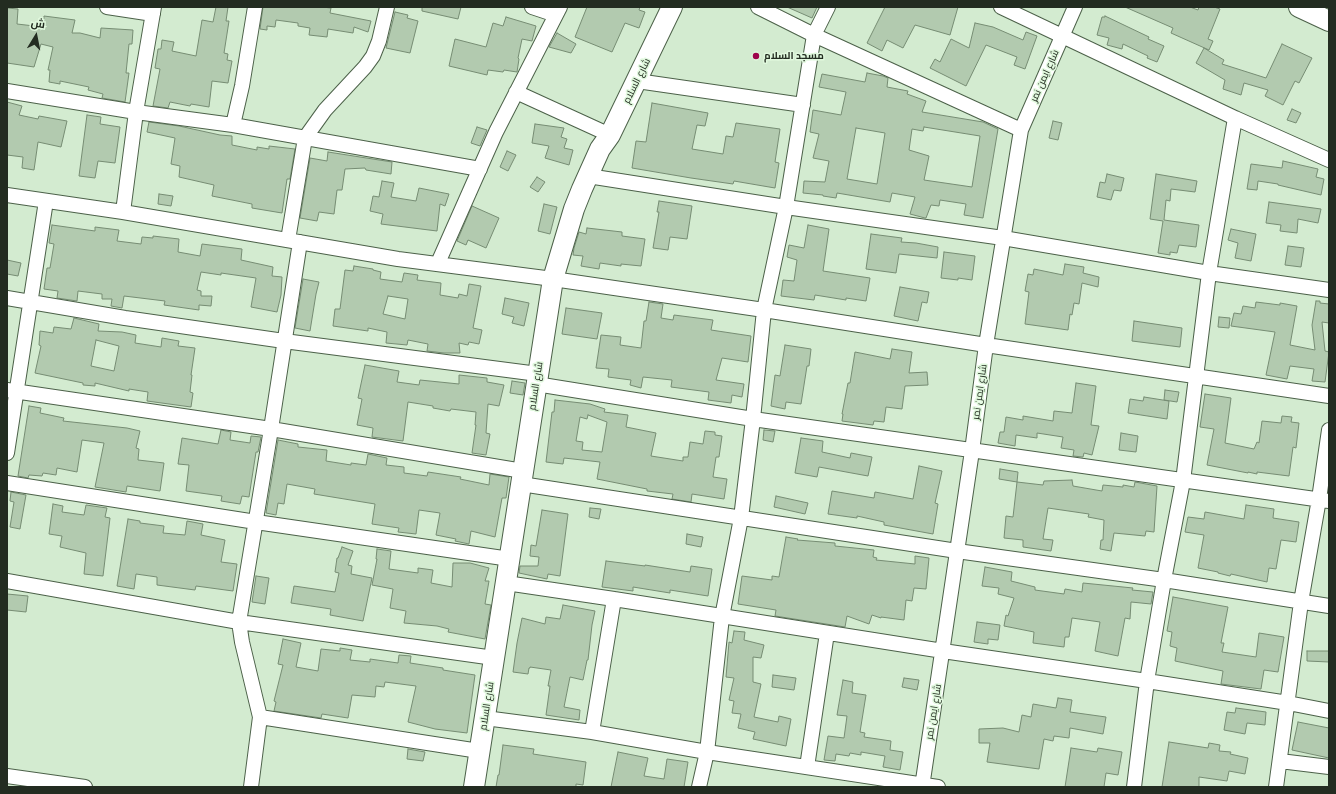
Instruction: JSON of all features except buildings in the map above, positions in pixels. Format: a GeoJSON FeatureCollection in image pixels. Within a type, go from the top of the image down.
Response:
{"type":"FeatureCollection","features":[{"type":"Feature","properties":{"kind":"street"},"geometry":{"type":"LineString","coordinates":[[107,7],[154,11],[136,112],[123,212]]}},
{"type":"Feature","properties":{"kind":"street"},"geometry":{"type":"LineString","coordinates":[[233,125],[242,86],[255,7]]}},
{"type":"Feature","properties":{"kind":"street"},"geometry":{"type":"LineString","coordinates":[[251,787],[260,717],[242,642],[239,622],[284,341],[305,138],[325,110],[365,67],[373,56],[379,41],[387,7]]}},
{"type":"Feature","properties":{"kind":"street"},"geometry":{"type":"LineString","coordinates":[[438,263],[458,216],[516,92],[558,11],[532,7]]}},
{"type":"Feature","properties":{"kind":"street","name":"شارع السلام"},"geometry":{"type":"LineString","coordinates":[[474,787],[553,279],[574,209],[588,176],[600,149],[610,135],[637,81],[672,7]]}},
{"type":"Feature","properties":{"kind":"street"},"geometry":{"type":"LineString","coordinates":[[758,7],[814,35],[1020,130]]}},
{"type":"Feature","properties":{"kind":"street"},"geometry":{"type":"LineString","coordinates":[[699,787],[707,752],[722,617],[741,518],[764,310],[786,207],[814,35],[828,7]]}},
{"type":"Feature","properties":{"kind":"street"},"geometry":{"type":"LineString","coordinates":[[1002,7],[1235,118],[1329,160]]}},
{"type":"Feature","properties":{"kind":"street","name":"شارع ايمن نمر"},"geometry":{"type":"LineString","coordinates":[[922,786],[943,651],[986,346],[1020,130],[1075,7]]}},
{"type":"Feature","properties":{"kind":"street"},"geometry":{"type":"LineString","coordinates":[[1300,7],[1329,21]]}},
{"type":"Feature","properties":{"kind":"street"},"geometry":{"type":"LineString","coordinates":[[637,81],[803,105]]}},
{"type":"Feature","properties":{"kind":"street"},"geometry":{"type":"LineString","coordinates":[[7,91],[136,112],[233,125],[480,169]]}},
{"type":"Feature","properties":{"kind":"street"},"geometry":{"type":"LineString","coordinates":[[516,92],[610,135]]}},
{"type":"Feature","properties":{"kind":"street"},"geometry":{"type":"LineString","coordinates":[[1134,787],[1148,681],[1182,481],[1209,273],[1235,118]]}},
{"type":"Feature","properties":{"kind":"street"},"geometry":{"type":"LineString","coordinates":[[588,176],[786,207],[1003,238],[1209,273],[1329,290]]}},
{"type":"Feature","properties":{"kind":"street"},"geometry":{"type":"LineString","coordinates":[[7,195],[123,212],[398,259],[553,279],[764,310],[986,346],[1329,396]]}},
{"type":"Feature","properties":{"kind":"street"},"geometry":{"type":"LineString","coordinates":[[7,453],[11,391],[31,302],[46,200]]}},
{"type":"Feature","properties":{"kind":"street"},"geometry":{"type":"LineString","coordinates":[[7,298],[125,318],[537,379],[753,419],[1324,500]]}},
{"type":"Feature","properties":{"kind":"street"},"geometry":{"type":"LineString","coordinates":[[11,391],[271,429],[522,478],[741,518],[957,551],[1164,580],[1329,606]]}},
{"type":"Feature","properties":{"kind":"street"},"geometry":{"type":"LineString","coordinates":[[1276,787],[1301,602],[1324,500],[1329,430]]}},
{"type":"Feature","properties":{"kind":"street"},"geometry":{"type":"LineString","coordinates":[[7,483],[256,522],[510,559]]}},
{"type":"Feature","properties":{"kind":"street"},"geometry":{"type":"LineString","coordinates":[[7,580],[239,622],[494,658]]}},
{"type":"Feature","properties":{"kind":"street"},"geometry":{"type":"LineString","coordinates":[[506,583],[943,651],[1148,681],[1329,711]]}},
{"type":"Feature","properties":{"kind":"street"},"geometry":{"type":"LineString","coordinates":[[592,732],[614,599]]}},
{"type":"Feature","properties":{"kind":"street"},"geometry":{"type":"LineString","coordinates":[[807,767],[827,633]]}},
{"type":"Feature","properties":{"kind":"street"},"geometry":{"type":"LineString","coordinates":[[260,717],[479,751]]}},
{"type":"Feature","properties":{"kind":"street"},"geometry":{"type":"LineString","coordinates":[[485,718],[592,732],[707,752],[922,786],[938,787]]}},
{"type":"Feature","properties":{"kind":"street"},"geometry":{"type":"LineString","coordinates":[[1280,761],[1329,767]]}},
{"type":"Feature","properties":{"kind":"street"},"geometry":{"type":"LineString","coordinates":[[7,776],[86,787]]}},
{"type":"Feature","properties":{"kind":"place","name":"مسجد السلام"},"geometry":{"type":"Point","coordinates":[756,56]}}]}
